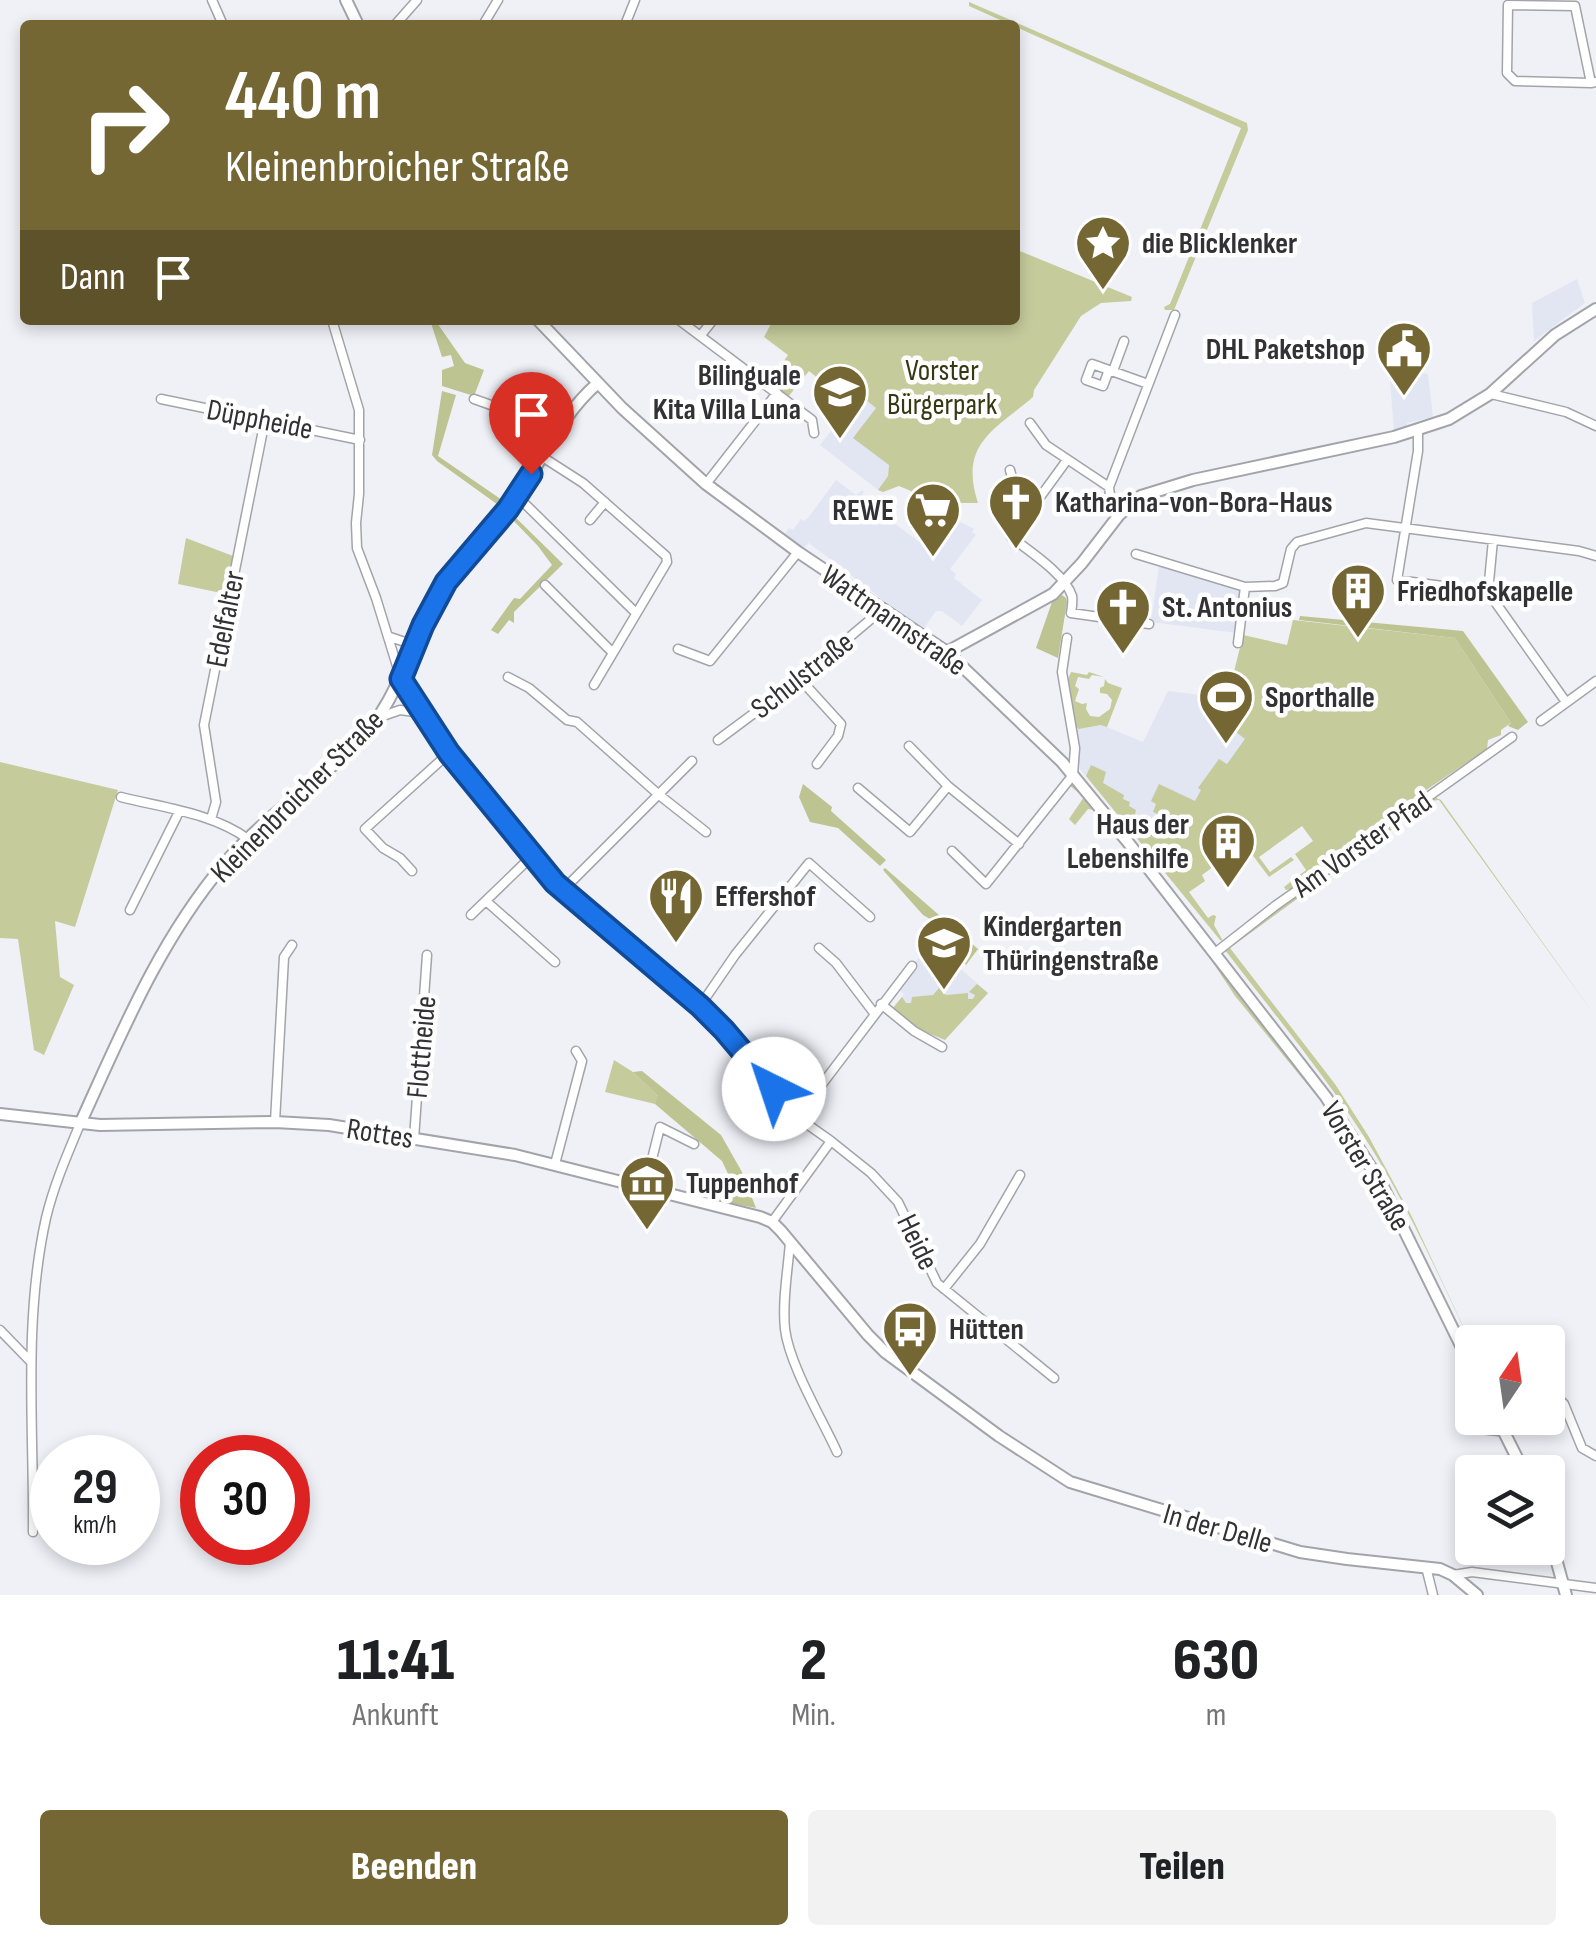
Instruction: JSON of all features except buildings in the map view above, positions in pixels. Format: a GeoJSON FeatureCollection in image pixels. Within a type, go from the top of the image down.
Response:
{"type":"FeatureCollection","features":[{"type":"Feature","properties":{"kind":"street"},"geometry":{"type":"LineString","coordinates":[[399,20],[417,0]]}},
{"type":"Feature","properties":{"kind":"street"},"geometry":{"type":"LineString","coordinates":[[623,0],[634,3]]}},
{"type":"Feature","properties":{"kind":"street"},"geometry":{"type":"LineString","coordinates":[[1508,6],[1575,6],[1594,83],[1515,81],[1507,72],[1508,6]]}},
{"type":"Feature","properties":{"kind":"street"},"geometry":{"type":"LineString","coordinates":[[947,652],[1045,601],[1064,584],[1119,515],[1142,496],[1170,486],[1418,431],[1449,419],[1490,394],[1555,335],[1596,309]]}},
{"type":"Feature","properties":{"kind":"street"},"geometry":{"type":"LineString","coordinates":[[1119,515],[1110,503],[1109,487],[1175,316]]}},
{"type":"Feature","properties":{"kind":"street","name":"Heide"},"geometry":{"type":"LineString","coordinates":[[334,325],[356,398],[360,440],[356,540],[401,679],[449,753],[563,890],[700,1006],[797,1117],[832,1141],[898,1202],[937,1283],[1054,1378]]}},
{"type":"Feature","properties":{"kind":"street","name":"Wattmannstraße"},"geometry":{"type":"LineString","coordinates":[[543,325],[653,437],[706,484],[798,552],[947,652],[1062,762],[1236,980]]}},
{"type":"Feature","properties":{"kind":"street"},"geometry":{"type":"LineString","coordinates":[[686,325],[812,420],[814,433]]}},
{"type":"Feature","properties":{"kind":"street"},"geometry":{"type":"LineString","coordinates":[[701,335],[710,325]]}},
{"type":"Feature","properties":{"kind":"street"},"geometry":{"type":"LineString","coordinates":[[1124,341],[1111,371],[1148,384]]}},
{"type":"Feature","properties":{"kind":"street","name":"Kleinenbroicher Straße"},"geometry":{"type":"LineString","coordinates":[[80,1124],[152,971],[210,883],[248,839],[354,747],[380,717],[446,582],[517,496],[558,429],[598,382]]}},
{"type":"Feature","properties":{"kind":"street"},"geometry":{"type":"LineString","coordinates":[[706,484],[777,393]]}},
{"type":"Feature","properties":{"kind":"street"},"geometry":{"type":"LineString","coordinates":[[1490,394],[1566,412],[1596,426]]}},
{"type":"Feature","properties":{"kind":"street","name":"Düppheide"},"geometry":{"type":"LineString","coordinates":[[161,399],[360,440]]}},
{"type":"Feature","properties":{"kind":"street"},"geometry":{"type":"LineString","coordinates":[[474,399],[558,429]]}},
{"type":"Feature","properties":{"kind":"street"},"geometry":{"type":"LineString","coordinates":[[512,412],[550,443]]}},
{"type":"Feature","properties":{"kind":"street","name":"Edelfalter"},"geometry":{"type":"LineString","coordinates":[[211,819],[216,802],[204,725],[266,420]]}},
{"type":"Feature","properties":{"kind":"street"},"geometry":{"type":"LineString","coordinates":[[1030,423],[1040,440],[1109,487]]}},
{"type":"Feature","properties":{"kind":"street"},"geometry":{"type":"LineString","coordinates":[[1418,431],[1397,580],[1488,592]]}},
{"type":"Feature","properties":{"kind":"street"},"geometry":{"type":"LineString","coordinates":[[542,456],[584,483],[666,556],[594,685]]}},
{"type":"Feature","properties":{"kind":"street"},"geometry":{"type":"LineString","coordinates":[[1066,460],[1011,537],[1054,570],[1072,596],[1071,613],[1149,624]]}},
{"type":"Feature","properties":{"kind":"street"},"geometry":{"type":"LineString","coordinates":[[1010,470],[1014,485],[1036,502]]}},
{"type":"Feature","properties":{"kind":"street"},"geometry":{"type":"LineString","coordinates":[[517,496],[636,613]]}},
{"type":"Feature","properties":{"kind":"street"},"geometry":{"type":"LineString","coordinates":[[590,520],[606,502]]}},
{"type":"Feature","properties":{"kind":"street"},"geometry":{"type":"LineString","coordinates":[[1136,554],[1245,586],[1275,586],[1283,583],[1291,549],[1297,542],[1366,523],[1578,550],[1596,556]]}},
{"type":"Feature","properties":{"kind":"street"},"geometry":{"type":"LineString","coordinates":[[1494,540],[1488,592],[1566,702]]}},
{"type":"Feature","properties":{"kind":"street"},"geometry":{"type":"LineString","coordinates":[[678,649],[710,661],[798,552]]}},
{"type":"Feature","properties":{"kind":"street"},"geometry":{"type":"LineString","coordinates":[[545,585],[612,652]]}},
{"type":"Feature","properties":{"kind":"street"},"geometry":{"type":"LineString","coordinates":[[1238,642],[1245,586]]}},
{"type":"Feature","properties":{"kind":"street","name":"Schulstraße"},"geometry":{"type":"LineString","coordinates":[[718,740],[800,679],[884,608]]}},
{"type":"Feature","properties":{"kind":"street"},"geometry":{"type":"LineString","coordinates":[[388,636],[404,642],[418,637]]}},
{"type":"Feature","properties":{"kind":"street"},"geometry":{"type":"LineString","coordinates":[[952,851],[986,884],[1073,776],[1076,748],[1062,672],[1067,638]]}},
{"type":"Feature","properties":{"kind":"street"},"geometry":{"type":"LineString","coordinates":[[508,677],[529,688],[567,720],[576,722],[706,832]]}},
{"type":"Feature","properties":{"kind":"street"},"geometry":{"type":"LineString","coordinates":[[800,679],[841,724],[838,736],[817,764]]}},
{"type":"Feature","properties":{"kind":"street"},"geometry":{"type":"LineString","coordinates":[[1541,720],[1596,681]]}},
{"type":"Feature","properties":{"kind":"street"},"geometry":{"type":"LineString","coordinates":[[380,717],[400,710],[422,713]]}},
{"type":"Feature","properties":{"kind":"street","name":"Am Vorster Pfad"},"geometry":{"type":"LineString","coordinates":[[1215,954],[1388,822],[1512,737]]}},
{"type":"Feature","properties":{"kind":"street"},"geometry":{"type":"LineString","coordinates":[[909,746],[948,786],[1020,844]]}},
{"type":"Feature","properties":{"kind":"street"},"geometry":{"type":"LineString","coordinates":[[412,871],[365,829],[449,753]]}},
{"type":"Feature","properties":{"kind":"street"},"geometry":{"type":"LineString","coordinates":[[563,890],[692,761]]}},
{"type":"Feature","properties":{"kind":"street"},"geometry":{"type":"LineString","coordinates":[[858,788],[910,832],[948,786]]}},
{"type":"Feature","properties":{"kind":"street"},"geometry":{"type":"LineString","coordinates":[[122,797],[211,819],[248,839]]}},
{"type":"Feature","properties":{"kind":"street"},"geometry":{"type":"LineString","coordinates":[[130,910],[179,812]]}},
{"type":"Feature","properties":{"kind":"street"},"geometry":{"type":"LineString","coordinates":[[471,914],[532,856]]}},
{"type":"Feature","properties":{"kind":"street"},"geometry":{"type":"LineString","coordinates":[[700,1006],[735,955],[809,863],[870,917]]}},
{"type":"Feature","properties":{"kind":"street"},"geometry":{"type":"LineString","coordinates":[[486,901],[555,962]]}},
{"type":"Feature","properties":{"kind":"street"},"geometry":{"type":"LineString","coordinates":[[275,1122],[284,958],[292,946]]}},
{"type":"Feature","properties":{"kind":"street"},"geometry":{"type":"LineString","coordinates":[[818,948],[836,964],[874,1013]]}},
{"type":"Feature","properties":{"kind":"street","name":"Flottheide"},"geometry":{"type":"LineString","coordinates":[[414,1139],[428,955]]}},
{"type":"Feature","properties":{"kind":"street"},"geometry":{"type":"LineString","coordinates":[[797,1117],[912,966]]}},
{"type":"Feature","properties":{"kind":"street","name":"Vorster Straße"},"geometry":{"type":"LineString","coordinates":[[1236,980],[1360,1148],[1396,1211],[1455,1333]]}},
{"type":"Feature","properties":{"kind":"street"},"geometry":{"type":"LineString","coordinates":[[881,1004],[914,1031],[942,1046]]}},
{"type":"Feature","properties":{"kind":"street"},"geometry":{"type":"LineString","coordinates":[[555,1164],[582,1061],[576,1051]]}},
{"type":"Feature","properties":{"kind":"street","name":"Rottes"},"geometry":{"type":"LineString","coordinates":[[0,1114],[122,1126],[275,1122],[328,1125],[515,1155],[772,1222]]}},
{"type":"Feature","properties":{"kind":"street"},"geometry":{"type":"LineString","coordinates":[[32,1435],[35,1289],[55,1184],[80,1124]]}},
{"type":"Feature","properties":{"kind":"street"},"geometry":{"type":"LineString","coordinates":[[645,1187],[660,1128],[694,1144]]}},
{"type":"Feature","properties":{"kind":"street"},"geometry":{"type":"LineString","coordinates":[[832,1141],[772,1222],[790,1242],[785,1310],[792,1356],[837,1452]]}},
{"type":"Feature","properties":{"kind":"street"},"geometry":{"type":"LineString","coordinates":[[944,1289],[980,1244],[1020,1175]]}},
{"type":"Feature","properties":{"kind":"street","name":"In der Delle"},"geometry":{"type":"LineString","coordinates":[[790,1242],[876,1344],[1061,1478],[1300,1552],[1440,1569],[1476,1595]]}},
{"type":"Feature","properties":{"kind":"street"},"geometry":{"type":"LineString","coordinates":[[0,1330],[31,1362]]}},
{"type":"Feature","properties":{"kind":"street"},"geometry":{"type":"LineString","coordinates":[[1565,1406],[1582,1448],[1596,1456]]}},
{"type":"Feature","properties":{"kind":"street"},"geometry":{"type":"LineString","coordinates":[[1558,1565],[1565,1590]]}},
{"type":"Feature","properties":{"kind":"street"},"geometry":{"type":"LineString","coordinates":[[1426,1567],[1432,1595]]}},
{"type":"Feature","properties":{"kind":"street","name":"In der Delle"},"geometry":{"type":"LineString","coordinates":[[1453,1575],[1472,1572],[1565,1590],[1596,1588]]}},
{"type":"Feature","properties":{"kind":"shaded area"},"geometry":{"type":"Polygon","coordinates":[[[1577,279],[1585,303],[1534,341],[1532,303],[1577,279]]]}},
{"type":"Feature","properties":{"kind":"shaded area"},"geometry":{"type":"Polygon","coordinates":[[[1389,367],[1428,374],[1433,417],[1394,430],[1389,367]]]}},
{"type":"Feature","properties":{"kind":"shaded area","name":"Bilinguale Kita Villa Luna"},"geometry":{"type":"Polygon","coordinates":[[[860,395],[876,408],[889,465],[888,476],[878,490],[820,445],[860,395]]]}},
{"type":"Feature","properties":{"kind":"shaded area"},"geometry":{"type":"Polygon","coordinates":[[[836,480],[856,495],[864,491],[861,498],[918,541],[946,517],[974,529],[976,535],[950,569],[956,574],[954,578],[982,600],[962,626],[936,611],[924,628],[809,543],[804,548],[785,534],[801,519],[808,518],[836,480]]]}},
{"type":"Feature","properties":{"kind":"shaded area"},"geometry":{"type":"Polygon","coordinates":[[[1161,565],[1237,586],[1241,594],[1237,633],[1151,622],[1161,565]]]}},
{"type":"Feature","properties":{"kind":"shaded area"},"geometry":{"type":"Polygon","coordinates":[[[1230,688],[1381,733],[1177,887],[1080,769],[1075,726],[1080,729],[1102,725],[1143,742],[1168,691],[1227,698],[1230,688]]]}},
{"type":"Feature","properties":{"kind":"shaded area","name":"Kindergarten Thüringenstraße"},"geometry":{"type":"Polygon","coordinates":[[[930,942],[988,993],[945,1040],[916,1028],[893,1008],[904,994],[899,990],[918,968],[914,964],[930,942]]]}},
{"type":"Feature","properties":{"kind":"green space"},"geometry":{"type":"Polygon","coordinates":[[[969,2],[1010,20],[1000,20],[969,6],[969,2]]]}},
{"type":"Feature","properties":{"kind":"green space"},"geometry":{"type":"Polygon","coordinates":[[[1020,24],[1247,123],[1248,130],[1174,310],[1165,310],[1241,128],[1020,29],[1020,24]]]}},
{"type":"Feature","properties":{"kind":"green space","name":"Vorster Bürgerpark"},"geometry":{"type":"Polygon","coordinates":[[[1020,251],[1132,297],[1131,301],[1101,303],[1081,316],[1033,397],[983,441],[973,466],[978,503],[946,503],[922,531],[909,525],[906,517],[913,499],[911,491],[899,486],[878,490],[888,476],[889,465],[853,438],[876,408],[839,379],[830,388],[809,371],[788,397],[769,382],[788,355],[764,337],[770,325],[1020,325],[1020,251]]]}},
{"type":"Feature","properties":{"kind":"green space"},"geometry":{"type":"Polygon","coordinates":[[[432,325],[438,325],[465,363],[484,370],[474,396],[442,386],[442,370],[454,366],[451,355],[442,357],[432,325]]]}},
{"type":"Feature","properties":{"kind":"green space"},"geometry":{"type":"Polygon","coordinates":[[[442,391],[456,395],[438,456],[505,502],[501,507],[432,455],[442,391]]]}},
{"type":"Feature","properties":{"kind":"green space"},"geometry":{"type":"Polygon","coordinates":[[[512,514],[563,564],[514,612],[514,623],[509,620],[498,634],[491,630],[514,598],[520,599],[552,565],[510,517],[512,514]]]}},
{"type":"Feature","properties":{"kind":"green space"},"geometry":{"type":"Polygon","coordinates":[[[186,538],[233,556],[226,594],[178,584],[186,538]]]}},
{"type":"Feature","properties":{"kind":"green space"},"geometry":{"type":"Polygon","coordinates":[[[1062,595],[1067,602],[1058,658],[1036,648],[1052,602],[1062,595]]]}},
{"type":"Feature","properties":{"kind":"green space"},"geometry":{"type":"Polygon","coordinates":[[[1300,616],[1463,631],[1528,722],[1518,730],[1508,726],[1511,723],[1455,638],[1299,620],[1300,616]]]}},
{"type":"Feature","properties":{"kind":"green space"},"geometry":{"type":"Polygon","coordinates":[[[1293,620],[1455,638],[1511,723],[1501,730],[1501,735],[1488,740],[1487,749],[1290,889],[1284,887],[1306,870],[1295,854],[1313,841],[1302,826],[1259,857],[1270,872],[1291,857],[1294,860],[1269,877],[1242,841],[1227,851],[1233,860],[1224,867],[1220,862],[1202,875],[1205,881],[1189,892],[1208,918],[1216,916],[1214,925],[1223,941],[1086,776],[1091,765],[1106,772],[1103,783],[1124,795],[1135,814],[1142,817],[1140,822],[1148,825],[1146,829],[1154,833],[1156,829],[1170,829],[1173,821],[1153,812],[1156,804],[1151,801],[1159,784],[1195,801],[1201,790],[1198,788],[1219,759],[1227,764],[1245,739],[1228,726],[1250,695],[1230,688],[1243,635],[1287,645],[1293,620]]]}},
{"type":"Feature","properties":{"kind":"green space"},"geometry":{"type":"Polygon","coordinates":[[[1071,672],[1104,677],[1078,677],[1075,701],[1087,703],[1090,716],[1099,717],[1110,709],[1112,700],[1100,693],[1105,679],[1122,688],[1107,727],[1075,726],[1067,682],[1071,672]]]}},
{"type":"Feature","properties":{"kind":"green space"},"geometry":{"type":"Polygon","coordinates":[[[0,762],[118,790],[75,927],[55,921],[60,977],[74,985],[44,1055],[34,1050],[18,939],[0,938],[0,762]]]}},
{"type":"Feature","properties":{"kind":"green space"},"geometry":{"type":"Polygon","coordinates":[[[1072,783],[1100,814],[1319,1099],[1235,996],[1208,955],[1095,810],[1088,809],[1075,825],[1069,819],[1084,797],[1070,786],[1072,783]]]}},
{"type":"Feature","properties":{"kind":"green space"},"geometry":{"type":"Polygon","coordinates":[[[803,784],[886,860],[880,866],[838,828],[810,822],[799,797],[803,784]]]}},
{"type":"Feature","properties":{"kind":"green space"},"geometry":{"type":"Polygon","coordinates":[[[1434,797],[1441,800],[1596,1017],[1439,800],[1431,801],[1230,948],[1335,1084],[1369,1137],[1463,1325],[1379,1160],[1313,1064],[1225,950],[1385,829],[1434,797]]]}},
{"type":"Feature","properties":{"kind":"green space"},"geometry":{"type":"Polygon","coordinates":[[[885,868],[978,949],[966,965],[935,931],[937,923],[923,915],[885,868]]]}},
{"type":"Feature","properties":{"kind":"green space"},"geometry":{"type":"Polygon","coordinates":[[[977,984],[988,993],[945,1040],[916,1028],[893,1008],[902,997],[911,1003],[912,997],[933,995],[939,988],[946,995],[968,993],[968,999],[973,999],[975,995],[969,992],[977,984]]]}},
{"type":"Feature","properties":{"kind":"green space"},"geometry":{"type":"Polygon","coordinates":[[[614,1060],[659,1097],[655,1104],[605,1092],[614,1060]]]}},
{"type":"Feature","properties":{"kind":"green space"},"geometry":{"type":"Polygon","coordinates":[[[642,1071],[721,1135],[756,1208],[725,1202],[730,1178],[722,1161],[655,1104],[658,1096],[633,1072],[642,1071]]]}},
{"type":"Feature","properties":{"kind":"place","name":"die Blicklenker"},"geometry":{"type":"Point","coordinates":[1103,292]}},
{"type":"Feature","properties":{"kind":"place","name":"DHL Paketshop"},"geometry":{"type":"Point","coordinates":[1404,398]}},
{"type":"Feature","properties":{"kind":"place","name":"Bilinguale Kita Villa Luna"},"geometry":{"type":"Point","coordinates":[840,441]}},
{"type":"Feature","properties":{"kind":"place","name":"Katharina-von-Bora-Haus"},"geometry":{"type":"Point","coordinates":[1016,551]}},
{"type":"Feature","properties":{"kind":"place","name":"REWE"},"geometry":{"type":"Point","coordinates":[933,559]}},
{"type":"Feature","properties":{"kind":"place","name":"Friedhofskapelle"},"geometry":{"type":"Point","coordinates":[1358,640]}},
{"type":"Feature","properties":{"kind":"place","name":"St. Antonius"},"geometry":{"type":"Point","coordinates":[1123,656]}},
{"type":"Feature","properties":{"kind":"place","name":"Sporthalle"},"geometry":{"type":"Point","coordinates":[1226,746]}},
{"type":"Feature","properties":{"kind":"place","name":"Haus der Lebenshilfe"},"geometry":{"type":"Point","coordinates":[1228,890]}},
{"type":"Feature","properties":{"kind":"place","name":"Effershof"},"geometry":{"type":"Point","coordinates":[676,945]}},
{"type":"Feature","properties":{"kind":"place","name":"Kindergarten Thüringenstraße"},"geometry":{"type":"Point","coordinates":[944,992]}},
{"type":"Feature","properties":{"kind":"place","name":"Tuppenhof"},"geometry":{"type":"Point","coordinates":[647,1232]}},
{"type":"Feature","properties":{"kind":"place","name":"Hütten"},"geometry":{"type":"Point","coordinates":[910,1378]}},
{"type":"Feature","properties":{"kind":"route"},"geometry":{"type":"LineString","coordinates":[[531,474],[508,509],[446,582],[401,679],[449,753],[555,883],[700,1006],[774,1089]]}}]}
